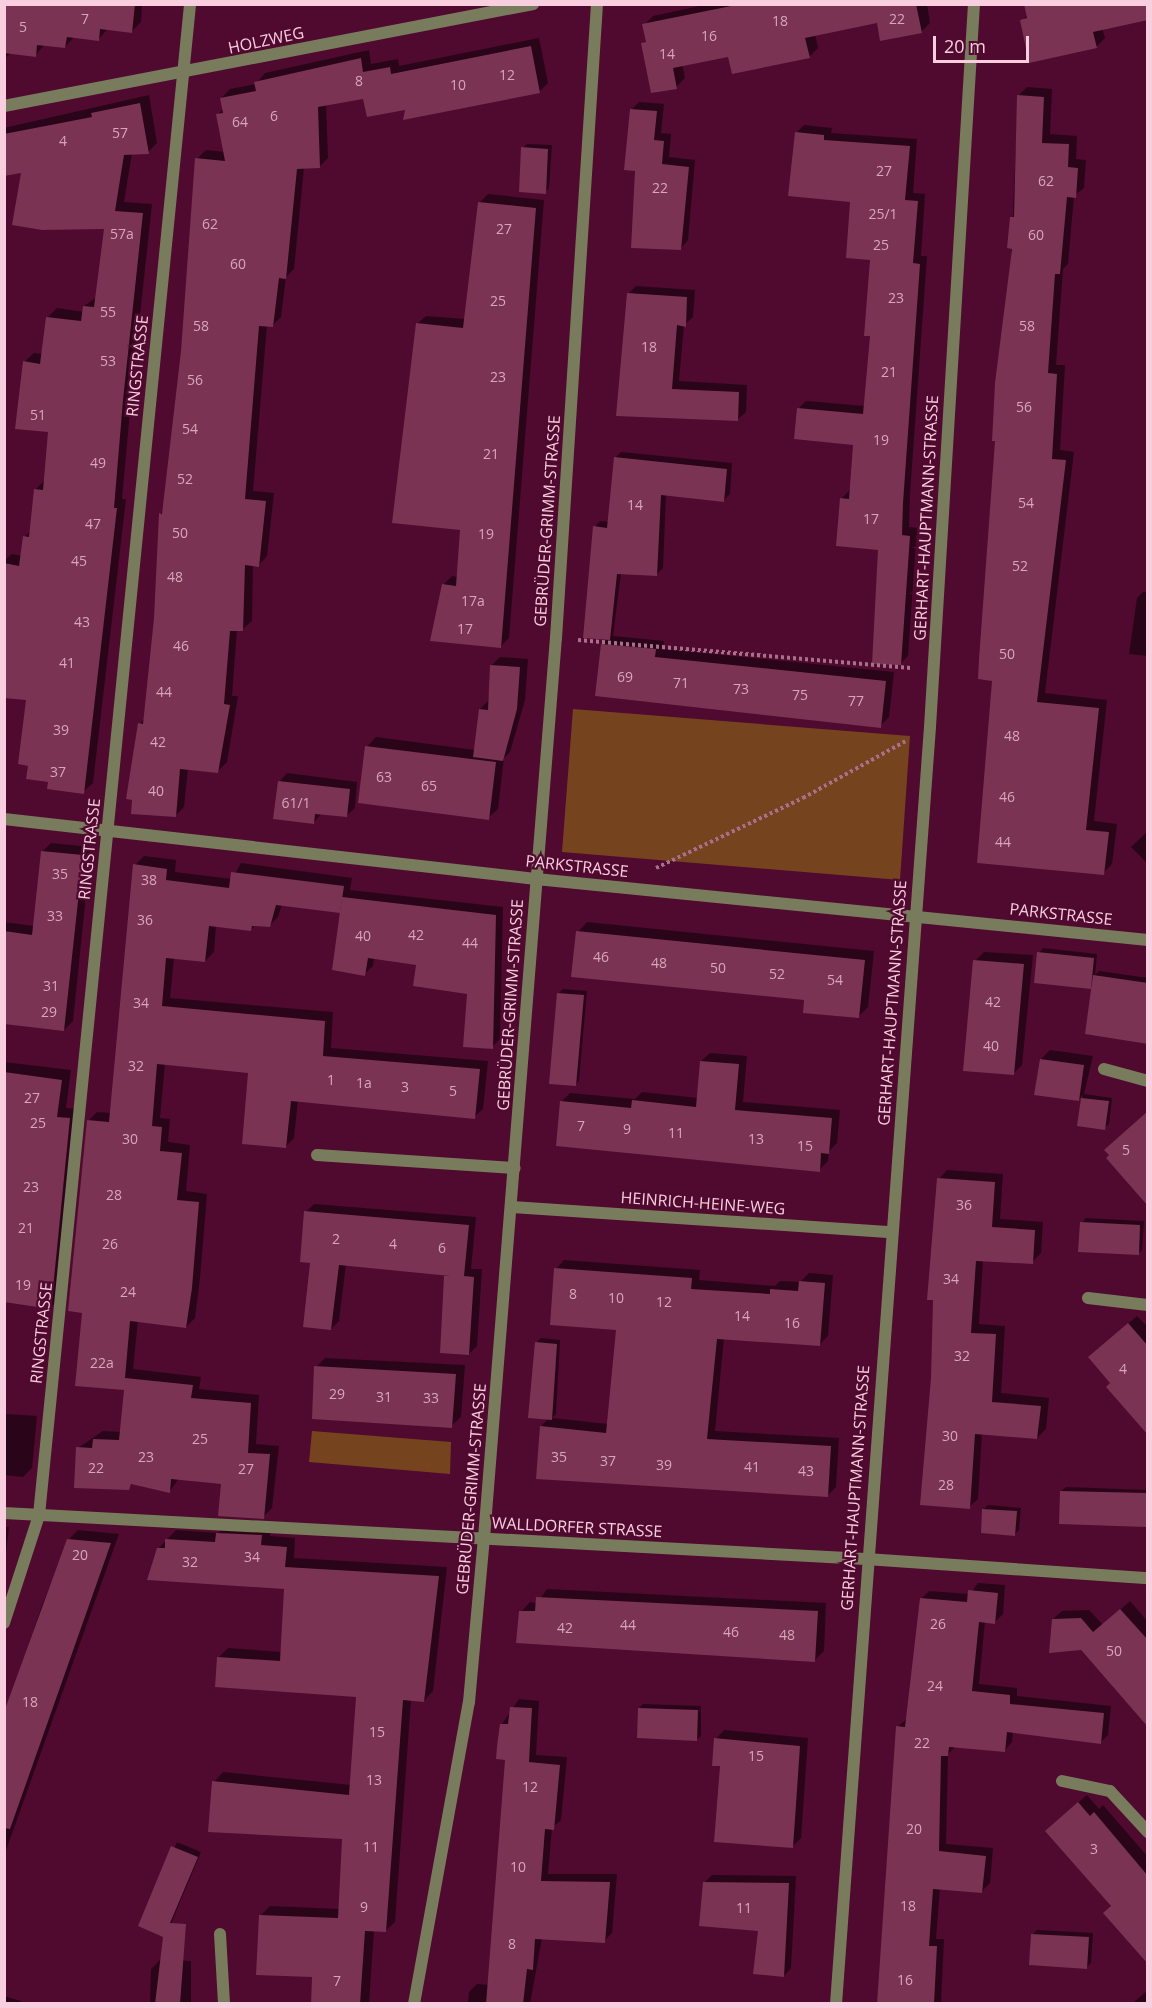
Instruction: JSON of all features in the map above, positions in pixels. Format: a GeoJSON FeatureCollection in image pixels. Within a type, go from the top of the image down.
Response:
{"type":"FeatureCollection","features":[{"type":"Feature","properties":{"kind":"street","name":"RINGSTRASSE"},"geometry":{"type":"LineString","coordinates":[[4,1623],[39,1515],[190,4]]}},
{"type":"Feature","properties":{"kind":"street","name":"HOLZWEG"},"geometry":{"type":"LineString","coordinates":[[4,106],[183,74],[533,4]]}},
{"type":"Feature","properties":{"kind":"street","name":"GEBRÜDER-GRIMM-STRASSE"},"geometry":{"type":"LineString","coordinates":[[414,2004],[469,1702],[512,1208],[556,638],[597,4]]}},
{"type":"Feature","properties":{"kind":"street","name":"GERHART-HAUPTMANN-STRASSE"},"geometry":{"type":"LineString","coordinates":[[836,2004],[866,1558],[934,670],[974,4]]}},
{"type":"Feature","properties":{"kind":"street","name":"PARKSTRASSE"},"geometry":{"type":"LineString","coordinates":[[4,819],[536,879],[1148,940]]}},
{"type":"Feature","properties":{"kind":"street"},"geometry":{"type":"LineString","coordinates":[[1104,1069],[1148,1081]]}},
{"type":"Feature","properties":{"kind":"street"},"geometry":{"type":"LineString","coordinates":[[317,1155],[514,1168]]}},
{"type":"Feature","properties":{"kind":"street","name":"HEINRICH-HEINE-WEG"},"geometry":{"type":"LineString","coordinates":[[512,1208],[891,1232]]}},
{"type":"Feature","properties":{"kind":"street"},"geometry":{"type":"LineString","coordinates":[[1088,1298],[1148,1305]]}},
{"type":"Feature","properties":{"kind":"street","name":"WALLDORFER STRASSE"},"geometry":{"type":"LineString","coordinates":[[4,1513],[866,1558],[1148,1578]]}},
{"type":"Feature","properties":{"kind":"street"},"geometry":{"type":"LineString","coordinates":[[1062,1781],[1110,1791],[1148,1832]]}},
{"type":"Feature","properties":{"kind":"street"},"geometry":{"type":"LineString","coordinates":[[220,1934],[224,2004]]}},
{"type":"Feature","properties":{"kind":"path"},"geometry":{"type":"LineString","coordinates":[[556,638],[934,670]]}},
{"type":"Feature","properties":{"kind":"path"},"geometry":{"type":"LineString","coordinates":[[617,887],[803,798],[930,727]]}},
{"type":"Feature","properties":{"kind":"shaded area"},"geometry":{"type":"Polygon","coordinates":[[[573,709],[910,736],[900,880],[562,852],[573,709]]]}},
{"type":"Feature","properties":{"kind":"shaded area"},"geometry":{"type":"Polygon","coordinates":[[[312,1431],[451,1442],[450,1474],[309,1462],[312,1431]]]}},
{"type":"Feature","properties":{"kind":"building"},"geometry":{"type":"Polygon","coordinates":[[[4,4],[135,4],[132,33],[100,29],[99,41],[67,37],[65,48],[37,45],[36,57],[4,53],[4,4]]]}},
{"type":"Feature","properties":{"kind":"building"},"geometry":{"type":"Polygon","coordinates":[[[741,4],[916,4],[922,33],[880,41],[877,23],[805,38],[810,58],[732,74],[728,57],[673,68],[677,89],[651,93],[641,43],[646,42],[642,24],[741,4]]]}},
{"type":"Feature","properties":{"kind":"building"},"geometry":{"type":"Polygon","coordinates":[[[1024,4],[1148,4],[1148,20],[1093,32],[1097,48],[1029,63],[1020,20],[1027,18],[1024,4]]]}},
{"type":"Feature","properties":{"kind":"building"},"geometry":{"type":"Polygon","coordinates":[[[531,46],[540,93],[403,120],[405,110],[367,117],[363,99],[318,107],[320,168],[297,169],[286,279],[279,278],[273,327],[259,326],[245,499],[266,501],[259,567],[245,565],[243,631],[230,631],[224,704],[230,705],[218,773],[180,769],[176,817],[131,814],[132,800],[126,799],[138,723],[143,724],[154,618],[159,513],[162,514],[181,351],[195,158],[225,161],[216,114],[223,113],[220,98],[256,91],[254,82],[361,58],[363,72],[390,67],[391,74],[531,46]]]}},
{"type":"Feature","properties":{"kind":"building"},"geometry":{"type":"Polygon","coordinates":[[[1017,95],[1044,97],[1042,143],[1069,144],[1068,167],[1078,168],[1076,198],[1067,197],[1060,274],[1055,274],[1048,373],[1057,374],[1052,459],[1066,460],[1037,702],[1099,708],[1086,830],[1109,832],[1104,875],[977,863],[992,681],[978,679],[979,659],[995,441],[992,441],[995,383],[1012,249],[1007,248],[1010,217],[1014,217],[1017,95]]]}},
{"type":"Feature","properties":{"kind":"building"},"geometry":{"type":"Polygon","coordinates":[[[140,103],[149,154],[124,155],[115,211],[143,213],[123,400],[114,508],[117,508],[84,794],[47,789],[48,782],[26,779],[28,766],[18,764],[26,700],[4,698],[4,563],[19,566],[23,536],[29,537],[34,489],[43,490],[48,432],[15,429],[23,361],[40,364],[46,317],[81,321],[83,306],[94,307],[104,229],[42,230],[12,225],[21,173],[4,176],[4,134],[92,117],[91,113],[140,103]]]}},
{"type":"Feature","properties":{"kind":"building"},"geometry":{"type":"Polygon","coordinates":[[[630,109],[657,111],[654,140],[664,141],[662,164],[689,167],[681,250],[631,248],[635,171],[624,170],[630,109]]]}},
{"type":"Feature","properties":{"kind":"building"},"geometry":{"type":"Polygon","coordinates":[[[795,132],[824,135],[824,140],[910,146],[905,200],[918,201],[913,263],[920,264],[903,503],[902,535],[910,536],[901,665],[872,664],[878,550],[836,546],[840,498],[849,499],[853,445],[794,439],[797,408],[863,414],[870,336],[864,336],[870,260],[846,258],[850,202],[788,196],[795,132]]]}},
{"type":"Feature","properties":{"kind":"building"},"geometry":{"type":"Polygon","coordinates":[[[521,147],[548,149],[546,194],[519,192],[521,147]]]}},
{"type":"Feature","properties":{"kind":"building"},"geometry":{"type":"Polygon","coordinates":[[[478,202],[536,208],[501,648],[430,641],[442,584],[456,586],[460,530],[392,523],[416,323],[463,328],[478,202]]]}},
{"type":"Feature","properties":{"kind":"building"},"geometry":{"type":"Polygon","coordinates":[[[627,293],[687,297],[686,327],[677,325],[672,389],[739,392],[738,421],[616,416],[627,293]]]}},
{"type":"Feature","properties":{"kind":"building"},"geometry":{"type":"Polygon","coordinates":[[[614,457],[727,469],[724,502],[661,495],[657,576],[617,574],[610,640],[583,638],[593,526],[607,528],[614,457]]]}},
{"type":"Feature","properties":{"kind":"building"},"geometry":{"type":"Polygon","coordinates":[[[601,644],[656,649],[655,657],[886,681],[881,728],[595,696],[601,644]]]}},
{"type":"Feature","properties":{"kind":"building"},"geometry":{"type":"Polygon","coordinates":[[[490,665],[520,667],[517,709],[503,761],[473,757],[479,709],[488,710],[490,665]]]}},
{"type":"Feature","properties":{"kind":"building"},"geometry":{"type":"Polygon","coordinates":[[[365,746],[496,762],[489,820],[358,803],[365,746]]]}},
{"type":"Feature","properties":{"kind":"building"},"geometry":{"type":"Polygon","coordinates":[[[278,781],[350,789],[347,817],[315,814],[314,824],[273,819],[278,781]]]}},
{"type":"Feature","properties":{"kind":"building"},"geometry":{"type":"Polygon","coordinates":[[[41,851],[83,855],[64,1031],[4,1024],[4,931],[32,935],[41,851]]]}},
{"type":"Feature","properties":{"kind":"building"},"geometry":{"type":"Polygon","coordinates":[[[133,864],[167,869],[166,880],[229,888],[231,872],[344,886],[340,913],[276,905],[270,927],[252,926],[251,931],[209,926],[205,962],[166,958],[162,1006],[325,1021],[323,1056],[480,1069],[475,1119],[291,1101],[286,1148],[242,1144],[248,1073],[157,1064],[152,1126],[162,1127],[160,1151],[182,1153],[177,1200],[199,1202],[192,1288],[186,1328],[130,1321],[125,1378],[193,1385],[191,1398],[251,1403],[248,1453],[270,1454],[264,1519],[218,1516],[221,1484],[171,1479],[170,1493],[131,1484],[129,1490],[74,1488],[76,1447],[92,1448],[93,1439],[119,1440],[124,1390],[75,1386],[82,1313],[68,1311],[87,1120],[109,1122],[133,864]]]}},
{"type":"Feature","properties":{"kind":"building"},"geometry":{"type":"Polygon","coordinates":[[[342,897],[496,915],[493,1049],[463,1047],[467,994],[413,986],[416,965],[368,958],[365,976],[332,970],[342,897]]]}},
{"type":"Feature","properties":{"kind":"building"},"geometry":{"type":"Polygon","coordinates":[[[576,931],[865,960],[859,1018],[803,1013],[804,1000],[571,977],[576,931]]]}},
{"type":"Feature","properties":{"kind":"building"},"geometry":{"type":"Polygon","coordinates":[[[1037,952],[1094,958],[1091,989],[1034,983],[1037,952]]]}},
{"type":"Feature","properties":{"kind":"building"},"geometry":{"type":"Polygon","coordinates":[[[973,960],[1024,964],[1014,1075],[963,1071],[973,960]]]}},
{"type":"Feature","properties":{"kind":"building"},"geometry":{"type":"Polygon","coordinates":[[[1093,975],[1148,983],[1148,1044],[1085,1034],[1093,975]]]}},
{"type":"Feature","properties":{"kind":"building"},"geometry":{"type":"Polygon","coordinates":[[[557,993],[584,995],[576,1086],[549,1084],[557,993]]]}},
{"type":"Feature","properties":{"kind":"building"},"geometry":{"type":"Polygon","coordinates":[[[1040,1059],[1084,1065],[1079,1101],[1034,1095],[1040,1059]]]}},
{"type":"Feature","properties":{"kind":"building"},"geometry":{"type":"Polygon","coordinates":[[[700,1061],[739,1064],[735,1110],[832,1118],[829,1154],[821,1153],[820,1172],[556,1146],[560,1101],[631,1108],[632,1100],[696,1107],[700,1061]]]}},
{"type":"Feature","properties":{"kind":"building"},"geometry":{"type":"Polygon","coordinates":[[[4,1072],[62,1080],[57,1117],[70,1118],[51,1309],[4,1302],[4,1072]]]}},
{"type":"Feature","properties":{"kind":"building"},"geometry":{"type":"Polygon","coordinates":[[[1081,1098],[1109,1101],[1105,1130],[1077,1126],[1081,1098]]]}},
{"type":"Feature","properties":{"kind":"building"},"geometry":{"type":"Polygon","coordinates":[[[1148,1111],[1148,1206],[1106,1158],[1109,1155],[1104,1150],[1148,1111]]]}},
{"type":"Feature","properties":{"kind":"building"},"geometry":{"type":"Polygon","coordinates":[[[937,1178],[995,1182],[992,1227],[1035,1230],[1033,1264],[976,1261],[971,1333],[996,1334],[992,1402],[1041,1406],[1037,1439],[975,1434],[970,1509],[920,1505],[931,1378],[933,1300],[927,1300],[937,1178]]]}},
{"type":"Feature","properties":{"kind":"building"},"geometry":{"type":"Polygon","coordinates":[[[304,1211],[469,1225],[464,1276],[474,1277],[469,1355],[440,1353],[444,1276],[450,1276],[339,1265],[331,1330],[303,1327],[310,1263],[300,1262],[304,1211]]]}},
{"type":"Feature","properties":{"kind":"building"},"geometry":{"type":"Polygon","coordinates":[[[1080,1222],[1140,1225],[1139,1255],[1078,1252],[1080,1222]]]}},
{"type":"Feature","properties":{"kind":"building"},"geometry":{"type":"Polygon","coordinates":[[[554,1268],[692,1278],[691,1289],[770,1294],[770,1289],[798,1291],[799,1281],[825,1283],[820,1346],[717,1339],[707,1439],[831,1446],[828,1497],[536,1479],[540,1426],[606,1433],[616,1330],[550,1325],[554,1268]]]}},
{"type":"Feature","properties":{"kind":"building"},"geometry":{"type":"Polygon","coordinates":[[[1128,1323],[1148,1346],[1148,1435],[1106,1387],[1110,1383],[1088,1357],[1128,1323]]]}},
{"type":"Feature","properties":{"kind":"building"},"geometry":{"type":"Polygon","coordinates":[[[535,1342],[557,1344],[552,1420],[528,1418],[535,1342]]]}},
{"type":"Feature","properties":{"kind":"building"},"geometry":{"type":"Polygon","coordinates":[[[314,1366],[456,1374],[452,1428],[312,1419],[314,1366]]]}},
{"type":"Feature","properties":{"kind":"building"},"geometry":{"type":"Polygon","coordinates":[[[1060,1491],[1147,1493],[1146,1527],[1059,1524],[1060,1491]]]}},
{"type":"Feature","properties":{"kind":"building"},"geometry":{"type":"Polygon","coordinates":[[[982,1509],[1017,1511],[1015,1536],[981,1533],[982,1509]]]}},
{"type":"Feature","properties":{"kind":"building"},"geometry":{"type":"Polygon","coordinates":[[[216,1533],[262,1535],[261,1545],[287,1547],[285,1567],[439,1576],[424,1702],[403,1700],[386,1932],[365,1931],[360,2004],[311,2004],[312,1977],[256,1975],[259,1915],[338,1918],[342,1839],[208,1832],[212,1781],[349,1795],[356,1697],[215,1687],[217,1657],[280,1661],[284,1589],[147,1580],[157,1548],[165,1548],[165,1539],[215,1542],[216,1533]]]}},
{"type":"Feature","properties":{"kind":"building"},"geometry":{"type":"Polygon","coordinates":[[[67,1539],[111,1543],[10,1829],[4,1828],[4,1712],[67,1539]]]}},
{"type":"Feature","properties":{"kind":"building"},"geometry":{"type":"Polygon","coordinates":[[[968,1590],[998,1593],[995,1624],[979,1622],[972,1691],[1010,1695],[1010,1704],[1104,1713],[1101,1744],[1007,1732],[1005,1752],[949,1747],[948,1756],[941,1756],[939,1851],[986,1856],[982,1893],[933,1889],[929,1946],[937,1946],[934,2004],[877,2004],[896,1726],[905,1727],[920,1598],[967,1602],[968,1590]]]}},
{"type":"Feature","properties":{"kind":"building"},"geometry":{"type":"Polygon","coordinates":[[[536,1597],[818,1611],[815,1662],[516,1643],[519,1611],[535,1611],[536,1597]]]}},
{"type":"Feature","properties":{"kind":"building"},"geometry":{"type":"Polygon","coordinates":[[[1120,1609],[1148,1640],[1148,1727],[1081,1650],[1049,1653],[1052,1619],[1081,1618],[1093,1632],[1120,1609]]]}},
{"type":"Feature","properties":{"kind":"building"},"geometry":{"type":"Polygon","coordinates":[[[510,1707],[532,1708],[529,1762],[560,1765],[554,1830],[545,1829],[541,1881],[610,1882],[605,1943],[535,1939],[533,1970],[527,1969],[523,2004],[486,2004],[505,1760],[496,1759],[497,1746],[500,1724],[508,1724],[510,1707]]]}},
{"type":"Feature","properties":{"kind":"building"},"geometry":{"type":"Polygon","coordinates":[[[638,1708],[698,1710],[697,1741],[637,1738],[638,1708]]]}},
{"type":"Feature","properties":{"kind":"building"},"geometry":{"type":"Polygon","coordinates":[[[714,1738],[800,1746],[793,1848],[714,1842],[720,1766],[712,1766],[714,1738]]]}},
{"type":"Feature","properties":{"kind":"building"},"geometry":{"type":"Polygon","coordinates":[[[1078,1802],[1090,1816],[1094,1812],[1148,1876],[1148,1964],[1103,1913],[1111,1906],[1045,1831],[1078,1802]]]}},
{"type":"Feature","properties":{"kind":"building"},"geometry":{"type":"Polygon","coordinates":[[[171,1846],[198,1857],[170,1923],[186,1924],[180,2004],[155,2004],[163,1937],[138,1926],[171,1846]]]}},
{"type":"Feature","properties":{"kind":"building"},"geometry":{"type":"Polygon","coordinates":[[[703,1882],[789,1883],[784,1977],[753,1974],[758,1931],[699,1926],[703,1882]]]}},
{"type":"Feature","properties":{"kind":"building"},"geometry":{"type":"Polygon","coordinates":[[[1031,1934],[1089,1937],[1087,1969],[1029,1965],[1031,1934]]]}}]}
